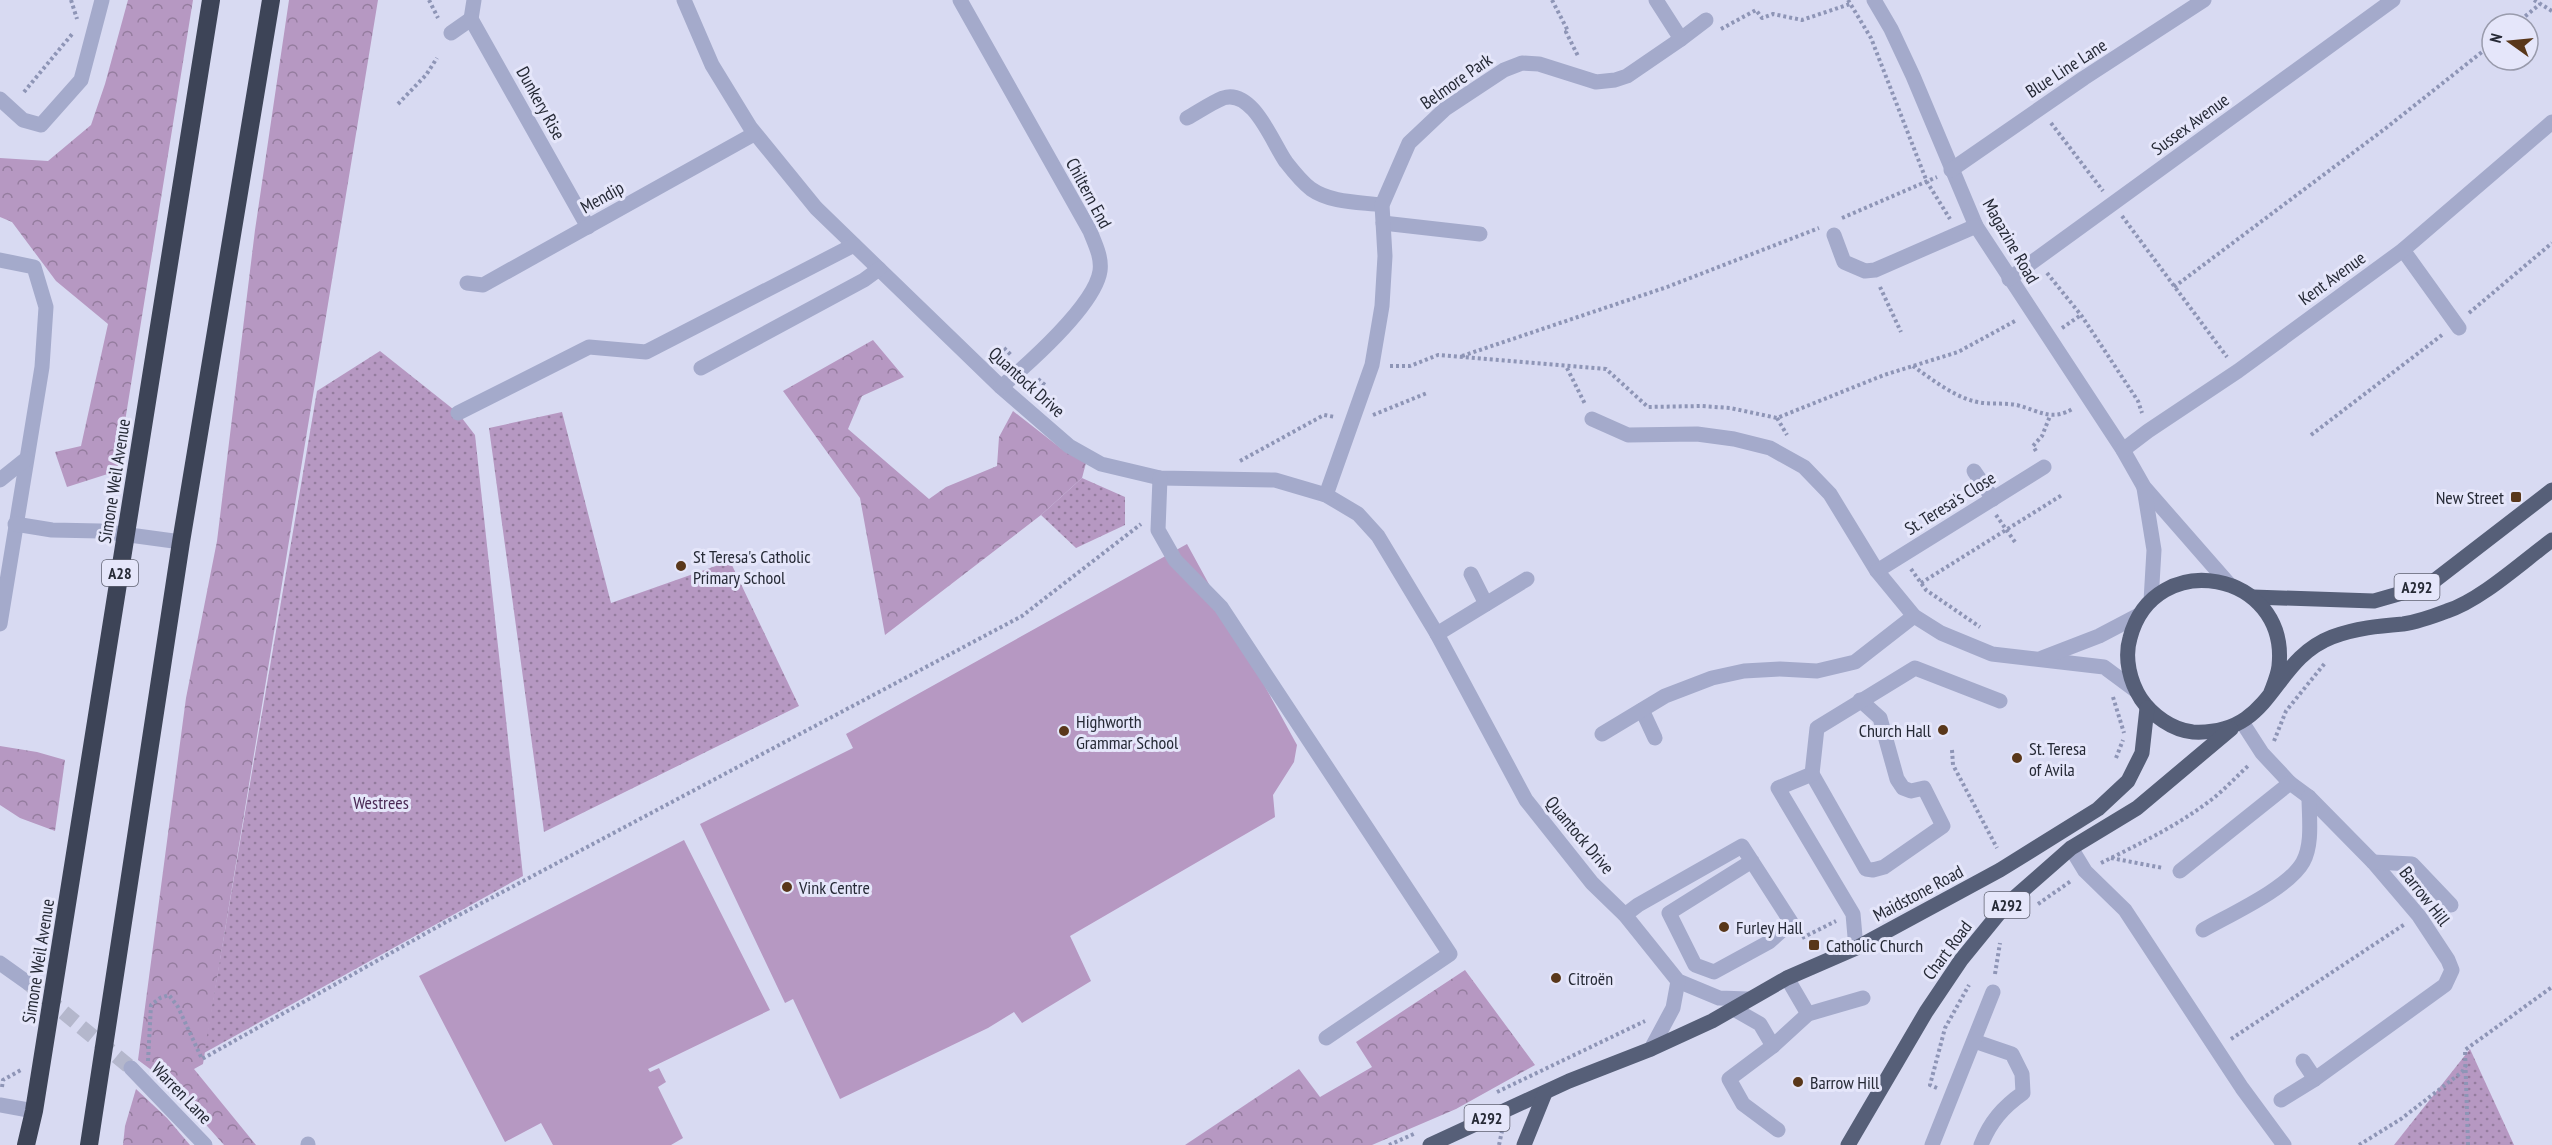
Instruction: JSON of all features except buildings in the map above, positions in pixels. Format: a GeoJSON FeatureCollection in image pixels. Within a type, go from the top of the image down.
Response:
{"type":"FeatureCollection","features":[{"type":"Feature","properties":{"kind":"highway","name":"Simone Weil Avenue"},"geometry":{"type":"LineString","coordinates":[[26,1145],[34,1111],[211,0]]}},
{"type":"Feature","properties":{"kind":"highway"},"geometry":{"type":"LineString","coordinates":[[89,1145],[181,542],[271,0]]}},
{"type":"Feature","properties":{"kind":"main road","name":"A292"},"geometry":{"type":"LineString","coordinates":[[2253,597],[2374,601],[2409,591],[2434,581],[2552,490]]}},
{"type":"Feature","properties":{"kind":"main road","name":"A292"},"geometry":{"type":"LineString","coordinates":[[2271,692],[2303,654],[2322,642],[2356,630],[2382,624],[2405,624],[2449,611],[2472,599],[2552,540]]}},
{"type":"Feature","properties":{"kind":"main road"},"geometry":{"type":"LineString","coordinates":[[2207,580],[2228,584],[2253,597],[2270,617],[2279,641],[2279,668],[2271,692],[2254,714],[2237,724],[2210,733],[2187,731],[2165,723],[2147,708],[2135,690],[2128,665],[2129,639],[2139,615],[2151,601],[2167,589],[2187,582],[2207,580]]}},
{"type":"Feature","properties":{"kind":"main road","name":"Maidstone Road"},"geometry":{"type":"LineString","coordinates":[[1430,1145],[1569,1081],[1651,1049],[1712,1021],[1787,978],[1856,948],[2000,870],[2098,809],[2128,781],[2142,753],[2147,708]]}},
{"type":"Feature","properties":{"kind":"main road","name":"Chart Road"},"geometry":{"type":"LineString","coordinates":[[1848,1145],[1926,1012],[1961,960],[2005,906],[2071,848],[2137,808],[2237,724]]}},
{"type":"Feature","properties":{"kind":"main road","name":"A292"},"geometry":{"type":"LineString","coordinates":[[1524,1145],[1545,1093]]}},
{"type":"Feature","properties":{"kind":"street"},"geometry":{"type":"LineString","coordinates":[[0,99],[23,120],[41,125],[81,80],[102,0]]}},
{"type":"Feature","properties":{"kind":"street"},"geometry":{"type":"LineString","coordinates":[[451,33],[471,19],[474,0]]}},
{"type":"Feature","properties":{"kind":"street","name":"Quantock Drive"},"geometry":{"type":"LineString","coordinates":[[684,0],[712,65],[754,134],[816,208],[1001,387],[1070,446],[1101,464],[1160,478],[1275,480],[1326,495],[1358,514],[1378,536],[1437,634],[1526,800],[1593,883],[1626,915],[1678,981],[1719,998],[1748,999]]}},
{"type":"Feature","properties":{"kind":"street","name":"Chiltern End"},"geometry":{"type":"LineString","coordinates":[[960,0],[1090,231],[1100,260],[1097,283],[1088,301],[1025,367],[1001,387]]}},
{"type":"Feature","properties":{"kind":"street"},"geometry":{"type":"LineString","coordinates":[[1656,0],[1681,39]]}},
{"type":"Feature","properties":{"kind":"street","name":"Magazine Road"},"geometry":{"type":"LineString","coordinates":[[1874,0],[1909,67],[1976,226],[2123,450],[2144,487],[2228,584]]}},
{"type":"Feature","properties":{"kind":"street","name":"Blue Line Lane"},"geometry":{"type":"LineString","coordinates":[[1951,170],[2040,108],[2204,0]]}},
{"type":"Feature","properties":{"kind":"street","name":"Sussex Avenue"},"geometry":{"type":"LineString","coordinates":[[2009,279],[2393,0]]}},
{"type":"Feature","properties":{"kind":"street","name":"Dunkery Rise"},"geometry":{"type":"LineString","coordinates":[[471,19],[588,227]]}},
{"type":"Feature","properties":{"kind":"street","name":"Belmore Park"},"geometry":{"type":"LineString","coordinates":[[1326,495],[1372,365],[1382,306],[1385,256],[1382,205],[1409,143],[1445,109],[1504,70],[1521,63],[1539,64],[1596,82],[1627,76],[1706,20]]}},
{"type":"Feature","properties":{"kind":"street"},"geometry":{"type":"LineString","coordinates":[[1187,118],[1225,98],[1239,98],[1249,105],[1268,130],[1286,162],[1310,188],[1323,196],[1382,205]]}},
{"type":"Feature","properties":{"kind":"street","name":"Kent Avenue"},"geometry":{"type":"LineString","coordinates":[[2123,450],[2238,371],[2403,250],[2552,122]]}},
{"type":"Feature","properties":{"kind":"street","name":"Mendip"},"geometry":{"type":"LineString","coordinates":[[466,283],[483,285],[754,134]]}},
{"type":"Feature","properties":{"kind":"street"},"geometry":{"type":"LineString","coordinates":[[1383,223],[1480,234]]}},
{"type":"Feature","properties":{"kind":"street"},"geometry":{"type":"LineString","coordinates":[[1834,235],[1844,262],[1857,269],[1872,270],[1976,226]]}},
{"type":"Feature","properties":{"kind":"street"},"geometry":{"type":"LineString","coordinates":[[458,413],[590,346],[646,352],[854,245]]}},
{"type":"Feature","properties":{"kind":"street"},"geometry":{"type":"LineString","coordinates":[[2403,250],[2458,326]]}},
{"type":"Feature","properties":{"kind":"street"},"geometry":{"type":"LineString","coordinates":[[0,260],[34,267],[46,307],[42,367],[15,524],[4,559],[0,624]]}},
{"type":"Feature","properties":{"kind":"street"},"geometry":{"type":"LineString","coordinates":[[701,368],[864,280],[879,269]]}},
{"type":"Feature","properties":{"kind":"street"},"geometry":{"type":"LineString","coordinates":[[1592,419],[1628,435],[1697,434],[1770,447],[1804,467],[1830,494],[1877,571],[1914,616],[1941,633],[1992,654],[2104,667],[2135,690]]}},
{"type":"Feature","properties":{"kind":"street"},"geometry":{"type":"LineString","coordinates":[[0,480],[26,459]]}},
{"type":"Feature","properties":{"kind":"street","name":"St. Teresa's Close"},"geometry":{"type":"LineString","coordinates":[[1877,571],[2044,467]]}},
{"type":"Feature","properties":{"kind":"street"},"geometry":{"type":"LineString","coordinates":[[1974,471],[1990,501]]}},
{"type":"Feature","properties":{"kind":"street"},"geometry":{"type":"LineString","coordinates":[[1160,478],[1158,530],[1175,560],[1221,607],[1450,954],[1326,1038]]}},
{"type":"Feature","properties":{"kind":"street","name":"Magazine Road"},"geometry":{"type":"LineString","coordinates":[[2144,487],[2154,550],[2151,601]]}},
{"type":"Feature","properties":{"kind":"street"},"geometry":{"type":"LineString","coordinates":[[15,524],[52,530],[100,531],[181,542]]}},
{"type":"Feature","properties":{"kind":"street"},"geometry":{"type":"LineString","coordinates":[[1471,574],[1486,604]]}},
{"type":"Feature","properties":{"kind":"street"},"geometry":{"type":"LineString","coordinates":[[1437,634],[1527,579]]}},
{"type":"Feature","properties":{"kind":"street"},"geometry":{"type":"LineString","coordinates":[[2039,659],[2099,636],[2139,615]]}},
{"type":"Feature","properties":{"kind":"street"},"geometry":{"type":"LineString","coordinates":[[1602,734],[1665,696],[1712,678],[1744,671],[1780,669],[1817,671],[1855,662],[1914,616]]}},
{"type":"Feature","properties":{"kind":"street"},"geometry":{"type":"LineString","coordinates":[[1860,700],[1880,718],[1901,786],[1911,791],[1924,788],[1943,826],[1884,867],[1873,870],[1866,869],[1812,774],[1817,728],[1860,700],[1915,668],[2000,701]]}},
{"type":"Feature","properties":{"kind":"street"},"geometry":{"type":"LineString","coordinates":[[1642,710],[1655,738]]}},
{"type":"Feature","properties":{"kind":"street","name":"Barrow Hill"},"geometry":{"type":"LineString","coordinates":[[2237,724],[2290,783],[2309,797],[2373,862],[2418,916],[2448,960],[2452,970],[2445,985],[2315,1079],[2281,1100]]}},
{"type":"Feature","properties":{"kind":"street"},"geometry":{"type":"LineString","coordinates":[[1812,774],[1778,788],[1852,914],[1856,948]]}},
{"type":"Feature","properties":{"kind":"street"},"geometry":{"type":"LineString","coordinates":[[2180,871],[2290,783]]}},
{"type":"Feature","properties":{"kind":"street"},"geometry":{"type":"LineString","coordinates":[[2203,930],[2283,884],[2303,862],[2309,839],[2309,797]]}},
{"type":"Feature","properties":{"kind":"street"},"geometry":{"type":"LineString","coordinates":[[1626,915],[1638,905],[1742,846],[1752,861],[1791,921],[1769,942],[1714,972],[1695,965],[1669,913],[1752,861]]}},
{"type":"Feature","properties":{"kind":"street"},"geometry":{"type":"LineString","coordinates":[[2071,848],[2085,871],[2125,910],[2242,1088],[2284,1145]]}},
{"type":"Feature","properties":{"kind":"street"},"geometry":{"type":"LineString","coordinates":[[2373,862],[2412,864],[2451,905]]}},
{"type":"Feature","properties":{"kind":"street"},"geometry":{"type":"LineString","coordinates":[[0,963],[28,983]]}},
{"type":"Feature","properties":{"kind":"street"},"geometry":{"type":"LineString","coordinates":[[1787,978],[1808,1014]]}},
{"type":"Feature","properties":{"kind":"street"},"geometry":{"type":"LineString","coordinates":[[1651,1049],[1672,1008],[1678,981]]}},
{"type":"Feature","properties":{"kind":"street"},"geometry":{"type":"LineString","coordinates":[[1932,1145],[1953,1098],[1993,992]]}},
{"type":"Feature","properties":{"kind":"street"},"geometry":{"type":"LineString","coordinates":[[1778,1130],[1743,1104],[1729,1079],[1773,1046],[1808,1014],[1863,998]]}},
{"type":"Feature","properties":{"kind":"street"},"geometry":{"type":"LineString","coordinates":[[1732,1008],[1760,1024],[1773,1046]]}},
{"type":"Feature","properties":{"kind":"street"},"geometry":{"type":"LineString","coordinates":[[1974,1041],[2012,1054],[2022,1074],[2023,1093],[2002,1108],[1981,1145]]}},
{"type":"Feature","properties":{"kind":"street"},"geometry":{"type":"LineString","coordinates":[[2303,1061],[2315,1079]]}},
{"type":"Feature","properties":{"kind":"street","name":"Warren Lane"},"geometry":{"type":"LineString","coordinates":[[131,1068],[205,1145]]}},
{"type":"Feature","properties":{"kind":"street"},"geometry":{"type":"LineString","coordinates":[[0,1105],[34,1111]]}},
{"type":"Feature","properties":{"kind":"path"},"geometry":{"type":"LineString","coordinates":[[24,92],[79,27],[71,0]]}},
{"type":"Feature","properties":{"kind":"path"},"geometry":{"type":"LineString","coordinates":[[429,0],[438,18]]}},
{"type":"Feature","properties":{"kind":"path"},"geometry":{"type":"LineString","coordinates":[[1552,0],[1580,61],[1578,78]]}},
{"type":"Feature","properties":{"kind":"path"},"geometry":{"type":"LineString","coordinates":[[2534,0],[2552,11]]}},
{"type":"Feature","properties":{"kind":"path"},"geometry":{"type":"LineString","coordinates":[[1706,20],[1719,30],[1756,10],[1762,18],[1773,14],[1802,20],[1849,2],[1871,38],[1927,182],[1959,234]]}},
{"type":"Feature","properties":{"kind":"path"},"geometry":{"type":"LineString","coordinates":[[2530,12],[2540,4]]}},
{"type":"Feature","properties":{"kind":"path"},"geometry":{"type":"LineString","coordinates":[[2174,287],[2386,128],[2480,54]]}},
{"type":"Feature","properties":{"kind":"path"},"geometry":{"type":"LineString","coordinates":[[398,104],[426,75],[437,58]]}},
{"type":"Feature","properties":{"kind":"path"},"geometry":{"type":"LineString","coordinates":[[2040,108],[2238,371]]}},
{"type":"Feature","properties":{"kind":"path"},"geometry":{"type":"LineString","coordinates":[[1841,219],[1951,170]]}},
{"type":"Feature","properties":{"kind":"path"},"geometry":{"type":"LineString","coordinates":[[1458,357],[1667,287],[1820,227]]}},
{"type":"Feature","properties":{"kind":"path"},"geometry":{"type":"LineString","coordinates":[[2311,435],[2458,326],[2552,243]]}},
{"type":"Feature","properties":{"kind":"path"},"geometry":{"type":"LineString","coordinates":[[2037,260],[2081,315],[2138,401],[2148,431]]}},
{"type":"Feature","properties":{"kind":"path"},"geometry":{"type":"LineString","coordinates":[[1872,270],[1901,332]]}},
{"type":"Feature","properties":{"kind":"path"},"geometry":{"type":"LineString","coordinates":[[2010,313],[2022,330]]}},
{"type":"Feature","properties":{"kind":"path"},"geometry":{"type":"LineString","coordinates":[[1372,365],[1410,366],[1438,355],[1606,369],[1648,407],[1711,406],[1777,418],[1884,375],[1958,352],[2015,321]]}},
{"type":"Feature","properties":{"kind":"path"},"geometry":{"type":"LineString","coordinates":[[1913,366],[1966,398],[1982,404],[2014,405],[2050,416],[2060,416],[2074,408]]}},
{"type":"Feature","properties":{"kind":"path"},"geometry":{"type":"LineString","coordinates":[[1567,367],[1592,419]]}},
{"type":"Feature","properties":{"kind":"path"},"geometry":{"type":"LineString","coordinates":[[1364,418],[1427,393]]}},
{"type":"Feature","properties":{"kind":"path"},"geometry":{"type":"LineString","coordinates":[[2068,399],[2080,416]]}},
{"type":"Feature","properties":{"kind":"path"},"geometry":{"type":"LineString","coordinates":[[1240,461],[1324,415],[1337,418]]}},
{"type":"Feature","properties":{"kind":"path"},"geometry":{"type":"LineString","coordinates":[[2044,467],[2033,446],[2042,436],[2050,416]]}},
{"type":"Feature","properties":{"kind":"path"},"geometry":{"type":"LineString","coordinates":[[1921,583],[2062,495]]}},
{"type":"Feature","properties":{"kind":"path"},"geometry":{"type":"LineString","coordinates":[[1990,501],[2015,542]]}},
{"type":"Feature","properties":{"kind":"path"},"geometry":{"type":"LineString","coordinates":[[151,1088],[148,1069],[151,1005],[160,998],[169,995],[178,1007],[202,1059],[446,922],[1022,616],[1158,510]]}},
{"type":"Feature","properties":{"kind":"path"},"geometry":{"type":"LineString","coordinates":[[1902,556],[1926,590],[1952,610],[1988,632]]}},
{"type":"Feature","properties":{"kind":"path"},"geometry":{"type":"LineString","coordinates":[[2104,667],[2101,678],[2116,703],[2124,727],[2124,739],[2115,763]]}},
{"type":"Feature","properties":{"kind":"path"},"geometry":{"type":"LineString","coordinates":[[1952,750],[1953,765],[1997,848]]}},
{"type":"Feature","properties":{"kind":"path"},"geometry":{"type":"LineString","coordinates":[[1988,854],[2007,842]]}},
{"type":"Feature","properties":{"kind":"path"},"geometry":{"type":"LineString","coordinates":[[2111,858],[2180,871]]}},
{"type":"Feature","properties":{"kind":"path"},"geometry":{"type":"LineString","coordinates":[[2230,1040],[2418,916]]}},
{"type":"Feature","properties":{"kind":"path"},"geometry":{"type":"LineString","coordinates":[[1993,992],[2000,941],[1994,950]]}},
{"type":"Feature","properties":{"kind":"path"},"geometry":{"type":"LineString","coordinates":[[1953,1098],[1930,1085],[1945,1028],[1970,984]]}},
{"type":"Feature","properties":{"kind":"path"},"geometry":{"type":"LineString","coordinates":[[2468,1145],[2465,1050],[2552,987]]}},
{"type":"Feature","properties":{"kind":"path"},"geometry":{"type":"LineString","coordinates":[[2359,1145],[2401,1119],[2462,1072],[2466,1065]]}},
{"type":"Feature","properties":{"kind":"green space"},"geometry":{"type":"Polygon","coordinates":[[[128,0],[193,0],[117,471],[67,487],[55,452],[81,446],[108,324],[56,281],[12,222],[0,217],[0,158],[48,161],[91,125],[128,0]]]}},
{"type":"Feature","properties":{"kind":"green space"},"geometry":{"type":"Polygon","coordinates":[[[289,0],[378,0],[203,1064],[194,1069],[256,1145],[224,1145],[169,1083],[138,1060],[186,698],[217,541],[255,230],[289,0]]]}},
{"type":"Feature","properties":{"kind":"green space"},"geometry":{"type":"Polygon","coordinates":[[[873,340],[904,377],[862,396],[848,429],[929,499],[946,487],[997,466],[999,437],[1013,411],[1063,450],[1086,463],[1082,478],[1041,515],[885,635],[860,498],[783,391],[873,340]]]}},
{"type":"Feature","properties":{"kind":"green space","name":"Westrees"},"geometry":{"type":"Polygon","coordinates":[[[380,351],[458,413],[475,435],[523,876],[204,1053],[317,391],[380,351]]]}},
{"type":"Feature","properties":{"kind":"green space"},"geometry":{"type":"Polygon","coordinates":[[[562,412],[611,603],[730,561],[799,706],[544,832],[489,428],[562,412]]]}},
{"type":"Feature","properties":{"kind":"green space"},"geometry":{"type":"Polygon","coordinates":[[[1082,478],[1125,497],[1125,525],[1076,548],[1041,515],[1082,478]]]}},
{"type":"Feature","properties":{"kind":"green space"},"geometry":{"type":"Polygon","coordinates":[[[1187,544],[1297,745],[1294,762],[1273,795],[1275,817],[1070,936],[1091,981],[1022,1023],[1014,1012],[988,1028],[840,1099],[793,999],[785,1003],[700,824],[853,748],[846,734],[1187,544]]]}},
{"type":"Feature","properties":{"kind":"green space"},"geometry":{"type":"Polygon","coordinates":[[[0,746],[37,752],[65,760],[55,831],[20,818],[0,805],[0,746]]]}},
{"type":"Feature","properties":{"kind":"green space"},"geometry":{"type":"Polygon","coordinates":[[[684,840],[770,1010],[648,1069],[650,1072],[659,1068],[666,1082],[658,1087],[683,1138],[671,1145],[553,1145],[541,1123],[505,1142],[419,976],[684,840]]]}},
{"type":"Feature","properties":{"kind":"green space"},"geometry":{"type":"Polygon","coordinates":[[[1465,970],[1535,1065],[1456,1109],[1372,1145],[1185,1145],[1299,1069],[1320,1097],[1372,1067],[1356,1042],[1465,970]]]}},
{"type":"Feature","properties":{"kind":"green space"},"geometry":{"type":"Polygon","coordinates":[[[2470,1049],[2514,1145],[2394,1145],[2470,1049]]]}},
{"type":"Feature","properties":{"kind":"green space"},"geometry":{"type":"Polygon","coordinates":[[[136,1089],[167,1118],[190,1145],[123,1145],[125,1126],[136,1089]]]}},
{"type":"Feature","properties":{"kind":"tunnel"},"geometry":{"type":"LineString","coordinates":[[28,983],[131,1068]]}},
{"type":"Feature","properties":{"kind":"place","name":"New Street"},"geometry":{"type":"Point","coordinates":[2516,497]}},
{"type":"Feature","properties":{"kind":"place","name":"St Teresa's Catholic Primary School"},"geometry":{"type":"Point","coordinates":[681,566]}},
{"type":"Feature","properties":{"kind":"place","name":"Church Hall"},"geometry":{"type":"Point","coordinates":[1943,730]}},
{"type":"Feature","properties":{"kind":"place","name":"Highworth Grammar School"},"geometry":{"type":"Point","coordinates":[1064,731]}},
{"type":"Feature","properties":{"kind":"place","name":"St. Teresa of Avila"},"geometry":{"type":"Point","coordinates":[2017,758]}},
{"type":"Feature","properties":{"kind":"place","name":"Vink Centre"},"geometry":{"type":"Point","coordinates":[787,887]}},
{"type":"Feature","properties":{"kind":"place","name":"Furley Hall"},"geometry":{"type":"Point","coordinates":[1724,927]}},
{"type":"Feature","properties":{"kind":"place","name":"Catholic Church"},"geometry":{"type":"Point","coordinates":[1814,945]}},
{"type":"Feature","properties":{"kind":"place","name":"Citroën"},"geometry":{"type":"Point","coordinates":[1556,978]}},
{"type":"Feature","properties":{"kind":"place","name":"Barrow Hill"},"geometry":{"type":"Point","coordinates":[1798,1082]}}]}
